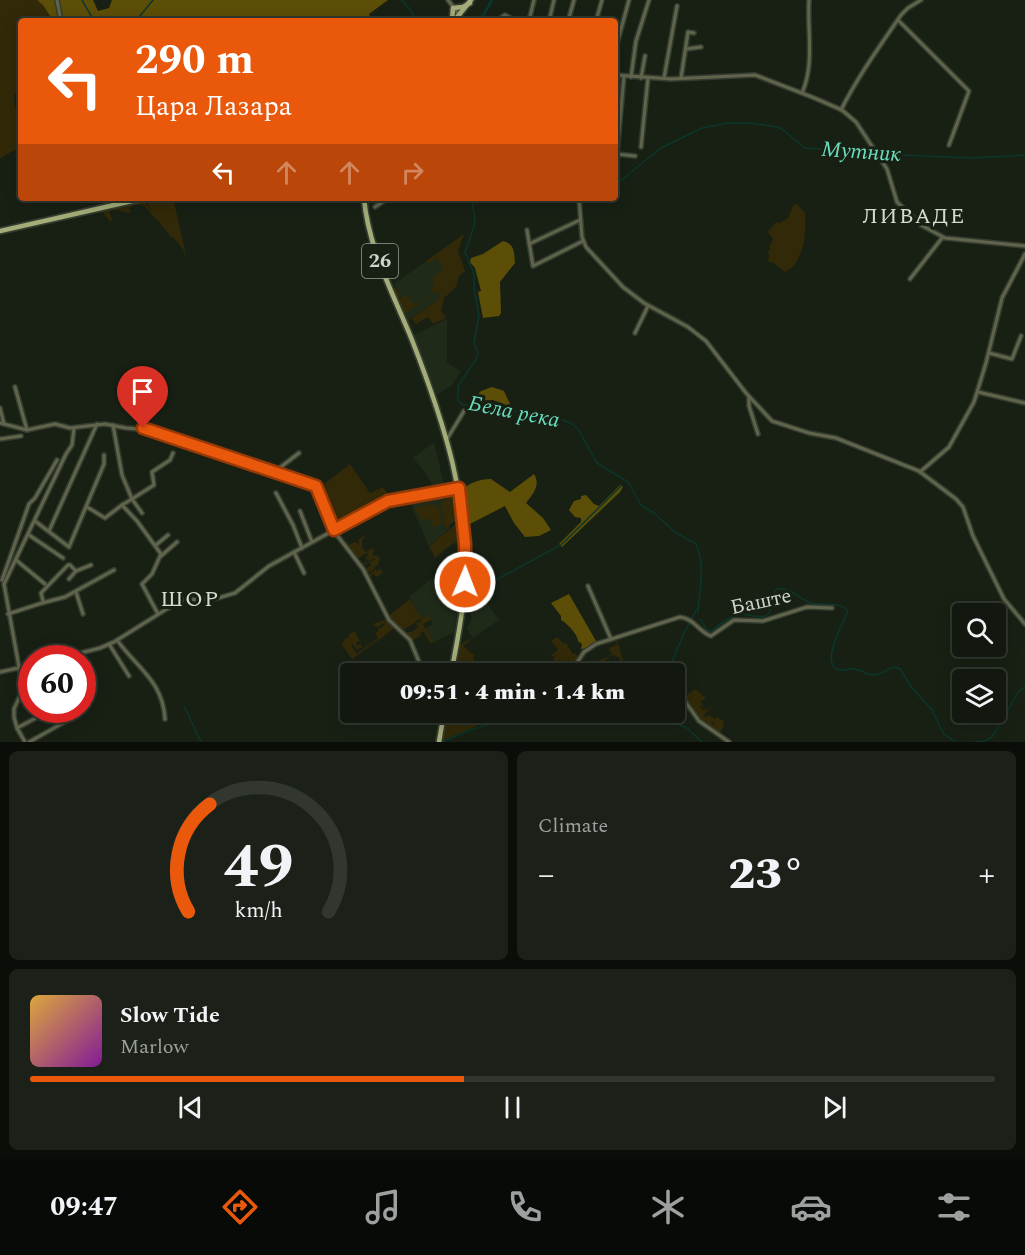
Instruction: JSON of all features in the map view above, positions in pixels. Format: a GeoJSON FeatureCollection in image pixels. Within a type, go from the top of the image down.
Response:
{"type":"FeatureCollection","features":[{"type":"Feature","properties":{"kind":"main road"},"geometry":{"type":"LineString","coordinates":[[453,18],[453,8],[463,7],[470,1]]}},
{"type":"Feature","properties":{"kind":"main road"},"geometry":{"type":"LineString","coordinates":[[456,18],[470,1]]}},
{"type":"Feature","properties":{"kind":"main road"},"geometry":{"type":"LineString","coordinates":[[0,231],[132,201]]}},
{"type":"Feature","properties":{"kind":"main road","name":"26"},"geometry":{"type":"LineString","coordinates":[[365,201],[374,246],[428,382],[447,439],[458,488],[465,544],[465,580],[454,663]]}},
{"type":"Feature","properties":{"kind":"main road"},"geometry":{"type":"LineString","coordinates":[[439,742],[442,723]]}},
{"type":"Feature","properties":{"kind":"street"},"geometry":{"type":"LineString","coordinates":[[57,0],[60,18]]}},
{"type":"Feature","properties":{"kind":"street"},"geometry":{"type":"LineString","coordinates":[[448,0],[462,18]]}},
{"type":"Feature","properties":{"kind":"street"},"geometry":{"type":"LineString","coordinates":[[530,18],[534,0]]}},
{"type":"Feature","properties":{"kind":"street"},"geometry":{"type":"LineString","coordinates":[[550,18],[554,0]]}},
{"type":"Feature","properties":{"kind":"street"},"geometry":{"type":"LineString","coordinates":[[569,18],[574,0]]}},
{"type":"Feature","properties":{"kind":"street"},"geometry":{"type":"LineString","coordinates":[[597,18],[602,0]]}},
{"type":"Feature","properties":{"kind":"street"},"geometry":{"type":"LineString","coordinates":[[618,40],[629,0]]}},
{"type":"Feature","properties":{"kind":"street"},"geometry":{"type":"LineString","coordinates":[[631,77],[636,41],[649,0]]}},
{"type":"Feature","properties":{"kind":"street"},"geometry":{"type":"LineString","coordinates":[[802,93],[810,53],[809,0]]}},
{"type":"Feature","properties":{"kind":"street"},"geometry":{"type":"LineString","coordinates":[[841,110],[856,87],[865,66],[904,11],[921,0]]}},
{"type":"Feature","properties":{"kind":"street"},"geometry":{"type":"LineString","coordinates":[[664,78],[677,6]]}},
{"type":"Feature","properties":{"kind":"street"},"geometry":{"type":"LineString","coordinates":[[898,20],[969,91],[949,145]]}},
{"type":"Feature","properties":{"kind":"street"},"geometry":{"type":"LineString","coordinates":[[681,78],[688,32],[694,33]]}},
{"type":"Feature","properties":{"kind":"street"},"geometry":{"type":"LineString","coordinates":[[686,49],[702,47]]}},
{"type":"Feature","properties":{"kind":"street"},"geometry":{"type":"LineString","coordinates":[[641,78],[645,56]]}},
{"type":"Feature","properties":{"kind":"street"},"geometry":{"type":"LineString","coordinates":[[618,75],[681,78],[755,75],[802,93],[841,110],[856,122],[888,169],[899,205],[921,225],[942,237],[1025,246]]}},
{"type":"Feature","properties":{"kind":"street"},"geometry":{"type":"LineString","coordinates":[[618,134],[624,76]]}},
{"type":"Feature","properties":{"kind":"street"},"geometry":{"type":"LineString","coordinates":[[641,147],[648,78]]}},
{"type":"Feature","properties":{"kind":"street"},"geometry":{"type":"LineString","coordinates":[[618,154],[635,156]]}},
{"type":"Feature","properties":{"kind":"street"},"geometry":{"type":"LineString","coordinates":[[375,207],[384,201]]}},
{"type":"Feature","properties":{"kind":"street"},"geometry":{"type":"LineString","coordinates":[[579,201],[583,242],[593,255],[623,287],[648,306],[688,327],[706,341],[766,416],[776,423],[836,438],[921,472],[956,499],[963,507],[973,536],[996,585],[1007,604],[1025,624]]}},
{"type":"Feature","properties":{"kind":"street"},"geometry":{"type":"LineString","coordinates":[[529,244],[580,220]]}},
{"type":"Feature","properties":{"kind":"street"},"geometry":{"type":"LineString","coordinates":[[527,231],[532,266],[583,242]]}},
{"type":"Feature","properties":{"kind":"street"},"geometry":{"type":"LineString","coordinates":[[910,279],[942,237]]}},
{"type":"Feature","properties":{"kind":"street"},"geometry":{"type":"LineString","coordinates":[[921,472],[949,447],[978,392],[1002,298],[1025,254]]}},
{"type":"Feature","properties":{"kind":"street"},"geometry":{"type":"LineString","coordinates":[[635,333],[648,306]]}},
{"type":"Feature","properties":{"kind":"street"},"geometry":{"type":"LineString","coordinates":[[988,353],[1012,359],[1021,336]]}},
{"type":"Feature","properties":{"kind":"street"},"geometry":{"type":"LineString","coordinates":[[15,387],[27,430]]}},
{"type":"Feature","properties":{"kind":"street"},"geometry":{"type":"LineString","coordinates":[[978,392],[1025,403]]}},
{"type":"Feature","properties":{"kind":"street"},"geometry":{"type":"LineString","coordinates":[[749,397],[749,406],[758,434]]}},
{"type":"Feature","properties":{"kind":"street"},"geometry":{"type":"LineString","coordinates":[[0,408],[2,424],[27,430],[55,424],[64,427],[97,424],[152,430],[316,486],[333,530],[363,569],[389,620],[410,640],[419,663]]}},
{"type":"Feature","properties":{"kind":"street"},"geometry":{"type":"LineString","coordinates":[[447,439],[464,411]]}},
{"type":"Feature","properties":{"kind":"street"},"geometry":{"type":"LineString","coordinates":[[49,531],[97,424]]}},
{"type":"Feature","properties":{"kind":"street"},"geometry":{"type":"LineString","coordinates":[[113,425],[122,475],[132,499],[142,513]]}},
{"type":"Feature","properties":{"kind":"street"},"geometry":{"type":"LineString","coordinates":[[2,581],[16,560],[65,456],[71,448],[74,427]]}},
{"type":"Feature","properties":{"kind":"street"},"geometry":{"type":"LineString","coordinates":[[0,439],[21,436]]}},
{"type":"Feature","properties":{"kind":"street"},"geometry":{"type":"LineString","coordinates":[[87,507],[105,518],[154,485],[152,472],[170,460],[173,453]]}},
{"type":"Feature","properties":{"kind":"street"},"geometry":{"type":"LineString","coordinates":[[273,473],[299,453]]}},
{"type":"Feature","properties":{"kind":"street"},"geometry":{"type":"LineString","coordinates":[[35,521],[69,547],[104,464],[104,454]]}},
{"type":"Feature","properties":{"kind":"street"},"geometry":{"type":"LineString","coordinates":[[18,663],[2,581],[29,504],[35,498],[57,460]]}},
{"type":"Feature","properties":{"kind":"street"},"geometry":{"type":"LineString","coordinates":[[96,648],[117,640],[184,599],[215,599],[235,593],[267,568],[388,501],[458,488]]}},
{"type":"Feature","properties":{"kind":"street"},"geometry":{"type":"LineString","coordinates":[[276,493],[302,548]]}},
{"type":"Feature","properties":{"kind":"street"},"geometry":{"type":"LineString","coordinates":[[122,505],[137,520],[156,545],[161,556]]}},
{"type":"Feature","properties":{"kind":"street"},"geometry":{"type":"LineString","coordinates":[[300,512],[312,542]]}},
{"type":"Feature","properties":{"kind":"street"},"geometry":{"type":"LineString","coordinates":[[28,535],[63,558]]}},
{"type":"Feature","properties":{"kind":"street"},"geometry":{"type":"LineString","coordinates":[[156,545],[168,535]]}},
{"type":"Feature","properties":{"kind":"street"},"geometry":{"type":"LineString","coordinates":[[158,615],[142,584],[152,574],[161,556],[177,542]]}},
{"type":"Feature","properties":{"kind":"street"},"geometry":{"type":"LineString","coordinates":[[294,552],[304,573]]}},
{"type":"Feature","properties":{"kind":"street"},"geometry":{"type":"LineString","coordinates":[[16,560],[45,584]]}},
{"type":"Feature","properties":{"kind":"street"},"geometry":{"type":"LineString","coordinates":[[42,603],[44,600],[41,592],[68,565],[76,572]]}},
{"type":"Feature","properties":{"kind":"street"},"geometry":{"type":"LineString","coordinates":[[69,579],[76,572],[91,565]]}},
{"type":"Feature","properties":{"kind":"street"},"geometry":{"type":"LineString","coordinates":[[8,614],[65,597],[114,570]]}},
{"type":"Feature","properties":{"kind":"street"},"geometry":{"type":"LineString","coordinates":[[588,586],[611,639]]}},
{"type":"Feature","properties":{"kind":"street"},"geometry":{"type":"LineString","coordinates":[[76,592],[83,614]]}},
{"type":"Feature","properties":{"kind":"street","name":"Баште"},"geometry":{"type":"LineString","coordinates":[[577,663],[591,647],[677,618],[693,621],[711,636],[734,620],[763,621],[807,607],[832,608]]}},
{"type":"Feature","properties":{"kind":"street"},"geometry":{"type":"LineString","coordinates":[[117,640],[153,682],[164,703],[165,719]]}},
{"type":"Feature","properties":{"kind":"street"},"geometry":{"type":"LineString","coordinates":[[109,644],[129,676]]}},
{"type":"Feature","properties":{"kind":"street"},"geometry":{"type":"LineString","coordinates":[[0,672],[18,668]]}},
{"type":"Feature","properties":{"kind":"street"},"geometry":{"type":"LineString","coordinates":[[18,700],[14,709],[14,717],[17,728],[27,742],[63,723]]}},
{"type":"Feature","properties":{"kind":"street"},"geometry":{"type":"LineString","coordinates":[[685,701],[699,721],[729,742]]}},
{"type":"Feature","properties":{"kind":"street"},"geometry":{"type":"LineString","coordinates":[[17,728],[26,723]]}},
{"type":"Feature","properties":{"kind":"shaded area"},"geometry":{"type":"Polygon","coordinates":[[[0,0],[37,0],[51,18],[18,18],[18,93],[14,95],[15,107],[18,108],[18,149],[0,158],[0,0]]]}},
{"type":"Feature","properties":{"kind":"shaded area"},"geometry":{"type":"Polygon","coordinates":[[[37,0],[93,0],[98,11],[109,8],[112,0],[388,0],[369,14],[369,18],[51,18],[37,0]]]}},
{"type":"Feature","properties":{"kind":"shaded area"},"geometry":{"type":"Polygon","coordinates":[[[144,201],[153,213],[146,201],[174,201],[187,259],[183,249],[172,236],[170,238],[160,222],[143,206],[135,205],[129,208],[131,212],[129,213],[109,211],[112,219],[110,222],[101,210],[144,201]]]}},
{"type":"Feature","properties":{"kind":"shaded area"},"geometry":{"type":"Polygon","coordinates":[[[794,204],[805,213],[803,246],[797,262],[785,272],[768,261],[767,251],[771,251],[769,247],[773,239],[768,232],[776,222],[779,223],[788,218],[794,204]]]}},
{"type":"Feature","properties":{"kind":"shaded area"},"geometry":{"type":"Polygon","coordinates":[[[464,234],[458,251],[465,271],[459,276],[456,287],[408,320],[394,284],[464,234]]]}},
{"type":"Feature","properties":{"kind":"shaded area"},"geometry":{"type":"Polygon","coordinates":[[[464,234],[458,251],[465,271],[459,276],[456,287],[443,299],[441,310],[446,318],[433,324],[428,317],[416,324],[412,319],[406,322],[404,316],[406,315],[409,320],[440,298],[438,291],[404,314],[393,288],[397,288],[401,299],[408,292],[406,296],[414,305],[433,293],[430,287],[435,284],[432,277],[443,270],[437,258],[427,264],[426,261],[464,234]]]}},
{"type":"Feature","properties":{"kind":"shaded area"},"geometry":{"type":"Polygon","coordinates":[[[503,241],[512,246],[515,263],[500,282],[501,313],[499,316],[483,318],[478,292],[481,291],[475,268],[470,262],[471,258],[483,254],[503,241]]]}},
{"type":"Feature","properties":{"kind":"shaded area"},"geometry":{"type":"Polygon","coordinates":[[[447,319],[447,363],[461,371],[452,385],[437,395],[414,335],[447,319]]]}},
{"type":"Feature","properties":{"kind":"shaded area"},"geometry":{"type":"Polygon","coordinates":[[[492,387],[504,391],[509,406],[493,400],[471,401],[481,391],[492,387]]]}},
{"type":"Feature","properties":{"kind":"shaded area"},"geometry":{"type":"Polygon","coordinates":[[[434,442],[445,489],[436,490],[413,458],[434,442]]]}},
{"type":"Feature","properties":{"kind":"shaded area"},"geometry":{"type":"Polygon","coordinates":[[[350,464],[370,493],[383,487],[391,498],[402,497],[375,504],[334,525],[319,488],[350,464]]]}},
{"type":"Feature","properties":{"kind":"shaded area"},"geometry":{"type":"Polygon","coordinates":[[[534,474],[536,486],[526,503],[543,518],[551,530],[539,536],[525,537],[505,506],[466,526],[461,492],[467,486],[491,479],[510,492],[534,474]]]}},
{"type":"Feature","properties":{"kind":"shaded area"},"geometry":{"type":"Polygon","coordinates":[[[620,485],[623,487],[620,492],[562,547],[559,544],[581,522],[581,518],[575,517],[569,510],[574,501],[586,495],[599,506],[620,485]]]}},
{"type":"Feature","properties":{"kind":"shaded area"},"geometry":{"type":"Polygon","coordinates":[[[450,492],[458,493],[460,518],[445,528],[442,507],[439,504],[448,498],[450,492]]]}},
{"type":"Feature","properties":{"kind":"shaded area"},"geometry":{"type":"Polygon","coordinates":[[[445,494],[450,528],[429,546],[410,502],[445,494]]]}},
{"type":"Feature","properties":{"kind":"shaded area"},"geometry":{"type":"Polygon","coordinates":[[[431,504],[439,507],[442,524],[431,527],[433,520],[419,519],[420,516],[415,510],[417,507],[431,504]]]}},
{"type":"Feature","properties":{"kind":"shaded area"},"geometry":{"type":"Polygon","coordinates":[[[461,520],[461,542],[452,544],[435,558],[429,546],[461,520]]]}},
{"type":"Feature","properties":{"kind":"shaded area"},"geometry":{"type":"Polygon","coordinates":[[[363,536],[365,538],[362,539],[362,548],[366,552],[372,548],[375,551],[372,553],[380,558],[378,565],[383,573],[377,577],[373,574],[370,581],[367,576],[376,569],[377,571],[380,569],[377,565],[367,574],[364,567],[367,568],[371,565],[369,562],[377,559],[372,559],[363,566],[361,564],[369,561],[365,558],[369,555],[367,553],[357,559],[345,543],[349,545],[356,541],[359,544],[358,540],[363,536]]]}},
{"type":"Feature","properties":{"kind":"shaded area"},"geometry":{"type":"Polygon","coordinates":[[[452,562],[451,583],[458,592],[451,598],[458,607],[454,632],[434,642],[423,630],[433,624],[428,614],[422,619],[409,597],[452,562]]]}},
{"type":"Feature","properties":{"kind":"shaded area"},"geometry":{"type":"Polygon","coordinates":[[[476,588],[499,620],[473,638],[467,629],[472,618],[470,614],[473,611],[466,602],[468,593],[476,588]]]}},
{"type":"Feature","properties":{"kind":"shaded area"},"geometry":{"type":"Polygon","coordinates":[[[569,594],[596,641],[587,648],[581,649],[582,644],[572,629],[561,620],[561,616],[551,603],[569,594]]]}},
{"type":"Feature","properties":{"kind":"shaded area"},"geometry":{"type":"Polygon","coordinates":[[[410,599],[422,619],[428,614],[431,620],[423,624],[425,627],[422,630],[428,627],[427,632],[434,642],[431,644],[423,631],[412,641],[407,632],[412,632],[418,627],[416,623],[421,622],[420,619],[402,631],[388,616],[410,599]]]}},
{"type":"Feature","properties":{"kind":"shaded area"},"geometry":{"type":"Polygon","coordinates":[[[387,619],[384,623],[389,621],[390,626],[394,628],[379,639],[363,647],[378,638],[375,632],[385,625],[383,623],[378,628],[379,626],[376,627],[373,624],[387,619]]]}},
{"type":"Feature","properties":{"kind":"shaded area"},"geometry":{"type":"Polygon","coordinates":[[[355,631],[361,643],[358,641],[356,643],[362,648],[357,649],[351,645],[355,652],[357,651],[356,654],[392,631],[352,659],[342,645],[349,634],[355,631]]]}},
{"type":"Feature","properties":{"kind":"shaded area"},"geometry":{"type":"Polygon","coordinates":[[[557,637],[564,644],[566,643],[573,654],[576,653],[578,659],[576,663],[571,663],[568,657],[570,663],[556,663],[553,659],[556,655],[552,657],[551,655],[558,650],[551,641],[557,637]]]}},
{"type":"Feature","properties":{"kind":"shaded area"},"geometry":{"type":"Polygon","coordinates":[[[620,637],[617,639],[624,663],[620,663],[619,657],[615,655],[607,656],[612,654],[609,648],[617,645],[616,641],[604,645],[603,643],[620,637]]]}},
{"type":"Feature","properties":{"kind":"shaded area"},"geometry":{"type":"Polygon","coordinates":[[[473,638],[463,646],[474,655],[476,654],[473,658],[476,663],[455,663],[458,645],[473,638]]]}},
{"type":"Feature","properties":{"kind":"shaded area"},"geometry":{"type":"Polygon","coordinates":[[[608,657],[610,658],[599,663],[591,663],[608,657]]]}},
{"type":"Feature","properties":{"kind":"shaded area"},"geometry":{"type":"Polygon","coordinates":[[[695,689],[706,698],[700,702],[704,707],[699,706],[703,710],[707,710],[714,704],[703,716],[709,715],[724,721],[723,728],[719,733],[710,728],[713,725],[709,727],[700,721],[685,698],[695,689]]]}},
{"type":"Feature","properties":{"kind":"shaded area"},"geometry":{"type":"Polygon","coordinates":[[[444,723],[475,723],[477,726],[441,741],[444,723]]]}},
{"type":"Feature","properties":{"kind":"waterway"},"geometry":{"type":"LineString","coordinates":[[82,0],[92,18]]}},
{"type":"Feature","properties":{"kind":"waterway"},"geometry":{"type":"LineString","coordinates":[[137,18],[153,0]]}},
{"type":"Feature","properties":{"kind":"waterway"},"geometry":{"type":"LineString","coordinates":[[402,0],[414,18]]}},
{"type":"Feature","properties":{"kind":"waterway"},"geometry":{"type":"LineString","coordinates":[[482,18],[492,0]]}},
{"type":"Feature","properties":{"kind":"waterway","name":"Мутник"},"geometry":{"type":"LineString","coordinates":[[618,183],[661,148],[702,128],[728,123],[777,127],[805,148],[874,153]]}},
{"type":"Feature","properties":{"kind":"waterway","name":"Мутник"},"geometry":{"type":"LineString","coordinates":[[879,154],[972,158],[1025,155]]}},
{"type":"Feature","properties":{"kind":"waterway","name":"Бела река"},"geometry":{"type":"LineString","coordinates":[[472,201],[475,223],[465,252],[474,274],[479,315],[474,343],[478,352],[477,358],[458,386],[458,400],[463,405],[496,404],[513,411],[559,419],[571,423],[578,429],[597,463],[628,482],[641,505],[654,513],[675,532],[696,544],[701,561],[698,613]]}},
{"type":"Feature","properties":{"kind":"waterway"},"geometry":{"type":"LineString","coordinates":[[561,545],[621,486]]}},
{"type":"Feature","properties":{"kind":"waterway"},"geometry":{"type":"LineString","coordinates":[[479,589],[559,546]]}},
{"type":"Feature","properties":{"kind":"waterway","name":"Бела река"},"geometry":{"type":"LineString","coordinates":[[700,619],[707,630],[711,631],[735,615],[757,617],[767,615],[777,589],[791,591],[811,603],[844,608],[848,611],[832,652],[831,660],[834,667],[840,670],[858,670],[871,675],[894,667],[900,669],[912,688],[932,710],[944,734],[956,742]]}},
{"type":"Feature","properties":{"kind":"waterway"},"geometry":{"type":"LineString","coordinates":[[672,663],[697,609]]}},
{"type":"Feature","properties":{"kind":"waterway","name":"Бела река"},"geometry":{"type":"LineString","coordinates":[[974,742],[985,741],[992,737],[1019,691],[1025,687]]}},
{"type":"Feature","properties":{"kind":"waterway"},"geometry":{"type":"LineString","coordinates":[[184,706],[201,742]]}},
{"type":"Feature","properties":{"kind":"waterway"},"geometry":{"type":"LineString","coordinates":[[443,742],[494,723]]}},
{"type":"Feature","properties":{"kind":"waterway"},"geometry":{"type":"LineString","coordinates":[[674,723],[687,728],[702,742]]}},
{"type":"Feature","properties":{"kind":"district","name":"ЛИВАДЕ"},"geometry":{"type":"Point","coordinates":[914,216]}},
{"type":"Feature","properties":{"kind":"district","name":"ШОР"},"geometry":{"type":"Point","coordinates":[190,599]}},
{"type":"Feature","properties":{"kind":"route"},"geometry":{"type":"LineString","coordinates":[[143,428],[316,486],[334,530],[388,501],[409,499],[459,488],[465,544],[465,582]]}}]}
